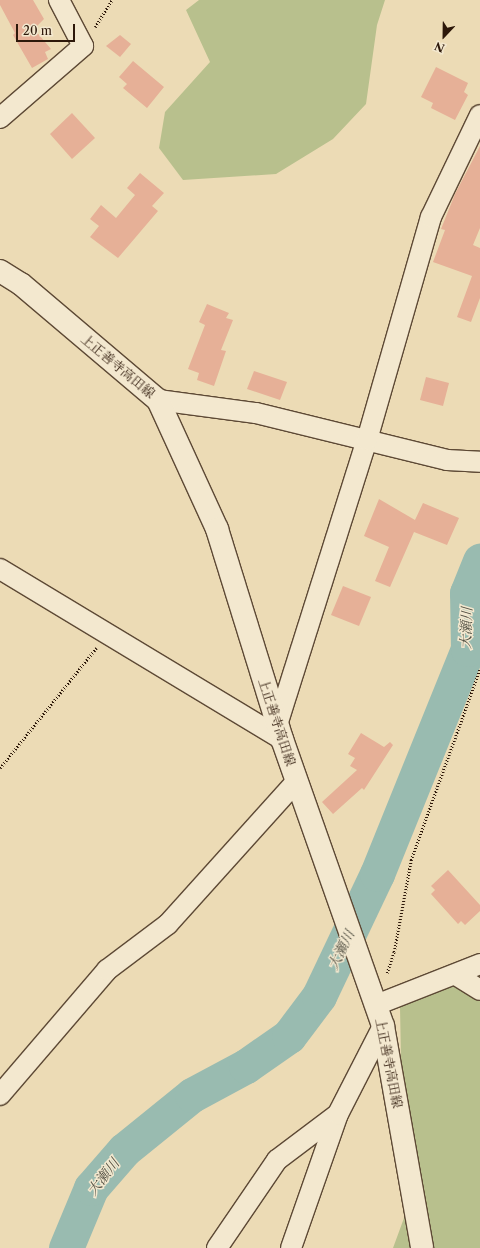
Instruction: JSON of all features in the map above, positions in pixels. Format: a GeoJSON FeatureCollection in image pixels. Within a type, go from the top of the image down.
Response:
{"type":"FeatureCollection","features":[{"type":"Feature","properties":{"kind":"main road","name":"上正善寺高田線"},"geometry":{"type":"LineString","coordinates":[[0,271],[21,284],[158,400],[217,529],[296,782],[383,1026],[422,1248]]}},
{"type":"Feature","properties":{"kind":"street"},"geometry":{"type":"LineString","coordinates":[[0,118],[83,46],[59,0]]}},
{"type":"Feature","properties":{"kind":"street"},"geometry":{"type":"LineString","coordinates":[[0,569],[108,634],[280,732],[367,440],[431,217],[480,115]]}},
{"type":"Feature","properties":{"kind":"street"},"geometry":{"type":"LineString","coordinates":[[158,400],[256,413],[447,460],[480,462]]}},
{"type":"Feature","properties":{"kind":"street"},"geometry":{"type":"LineString","coordinates":[[0,1095],[107,970],[168,924],[296,782]]}},
{"type":"Feature","properties":{"kind":"street"},"geometry":{"type":"LineString","coordinates":[[376,1005],[456,975],[480,964]]}},
{"type":"Feature","properties":{"kind":"street"},"geometry":{"type":"LineString","coordinates":[[456,975],[480,990]]}},
{"type":"Feature","properties":{"kind":"street"},"geometry":{"type":"LineString","coordinates":[[291,1248],[338,1114],[383,1026]]}},
{"type":"Feature","properties":{"kind":"street"},"geometry":{"type":"LineString","coordinates":[[217,1248],[277,1160],[338,1114]]}},
{"type":"Feature","properties":{"kind":"path"},"geometry":{"type":"LineString","coordinates":[[83,46],[112,0]]}},
{"type":"Feature","properties":{"kind":"path"},"geometry":{"type":"LineString","coordinates":[[0,768],[108,634]]}},
{"type":"Feature","properties":{"kind":"path"},"geometry":{"type":"LineString","coordinates":[[376,1005],[394,952],[411,860],[480,668]]}},
{"type":"Feature","properties":{"kind":"green space"},"geometry":{"type":"Polygon","coordinates":[[[199,0],[385,0],[377,25],[366,104],[333,139],[276,174],[183,180],[159,148],[165,112],[210,62],[186,10],[199,0]]]}},
{"type":"Feature","properties":{"kind":"green space"},"geometry":{"type":"Polygon","coordinates":[[[480,975],[480,1248],[393,1248],[404,1218],[400,1007],[480,975]]]}},
{"type":"Feature","properties":{"kind":"building"},"geometry":{"type":"Polygon","coordinates":[[[0,0],[33,0],[44,19],[34,29],[51,49],[45,52],[48,59],[32,68],[13,35],[15,33],[0,5],[0,0]]]}},
{"type":"Feature","properties":{"kind":"building"},"geometry":{"type":"Polygon","coordinates":[[[120,35],[131,44],[120,57],[106,46],[120,35]]]}},
{"type":"Feature","properties":{"kind":"building"},"geometry":{"type":"Polygon","coordinates":[[[133,61],[164,87],[147,108],[123,88],[127,84],[119,77],[133,61]]]}},
{"type":"Feature","properties":{"kind":"building"},"geometry":{"type":"Polygon","coordinates":[[[436,67],[468,83],[464,92],[468,95],[455,120],[431,108],[433,103],[421,97],[436,67]]]}},
{"type":"Feature","properties":{"kind":"building"},"geometry":{"type":"Polygon","coordinates":[[[72,113],[95,138],[72,159],[50,134],[72,113]]]}},
{"type":"Feature","properties":{"kind":"building"},"geometry":{"type":"Polygon","coordinates":[[[480,146],[480,228],[473,245],[480,248],[480,298],[471,322],[457,317],[472,276],[433,262],[445,230],[441,229],[455,194],[480,146]]]}},
{"type":"Feature","properties":{"kind":"building"},"geometry":{"type":"Polygon","coordinates":[[[140,173],[164,193],[152,206],[158,211],[118,258],[90,237],[99,226],[90,219],[101,205],[116,218],[135,195],[127,188],[140,173]]]}},
{"type":"Feature","properties":{"kind":"building"},"geometry":{"type":"Polygon","coordinates":[[[207,304],[229,313],[226,318],[233,320],[221,350],[226,351],[214,386],[197,380],[199,373],[188,369],[205,325],[199,322],[207,304]]]}},
{"type":"Feature","properties":{"kind":"building"},"geometry":{"type":"Polygon","coordinates":[[[254,371],[287,382],[280,400],[247,389],[254,371]]]}},
{"type":"Feature","properties":{"kind":"building"},"geometry":{"type":"Polygon","coordinates":[[[426,377],[449,383],[443,406],[420,400],[426,377]]]}},
{"type":"Feature","properties":{"kind":"building"},"geometry":{"type":"Polygon","coordinates":[[[379,499],[415,520],[423,503],[459,518],[447,545],[414,532],[390,587],[375,581],[389,547],[364,536],[379,499]]]}},
{"type":"Feature","properties":{"kind":"building"},"geometry":{"type":"Polygon","coordinates":[[[343,586],[371,597],[359,626],[331,615],[343,586]]]}},
{"type":"Feature","properties":{"kind":"building"},"geometry":{"type":"Polygon","coordinates":[[[361,733],[384,747],[390,742],[393,745],[364,790],[362,788],[333,814],[322,802],[357,770],[350,766],[355,758],[348,754],[361,733]]]}},
{"type":"Feature","properties":{"kind":"building"},"geometry":{"type":"Polygon","coordinates":[[[448,870],[480,905],[480,911],[465,925],[461,921],[458,924],[431,894],[435,890],[431,886],[448,870]]]}},
{"type":"Feature","properties":{"kind":"waterway","name":"大瀬川"},"geometry":{"type":"LineString","coordinates":[[66,1248],[91,1188],[124,1150],[192,1095],[246,1066],[289,1036],[319,996],[377,874],[468,649],[467,593],[480,561]]}},
{"type":"Feature","properties":{"kind":"waterway"},"geometry":{"type":"LineString","coordinates":[[468,649],[480,636]]}}]}
